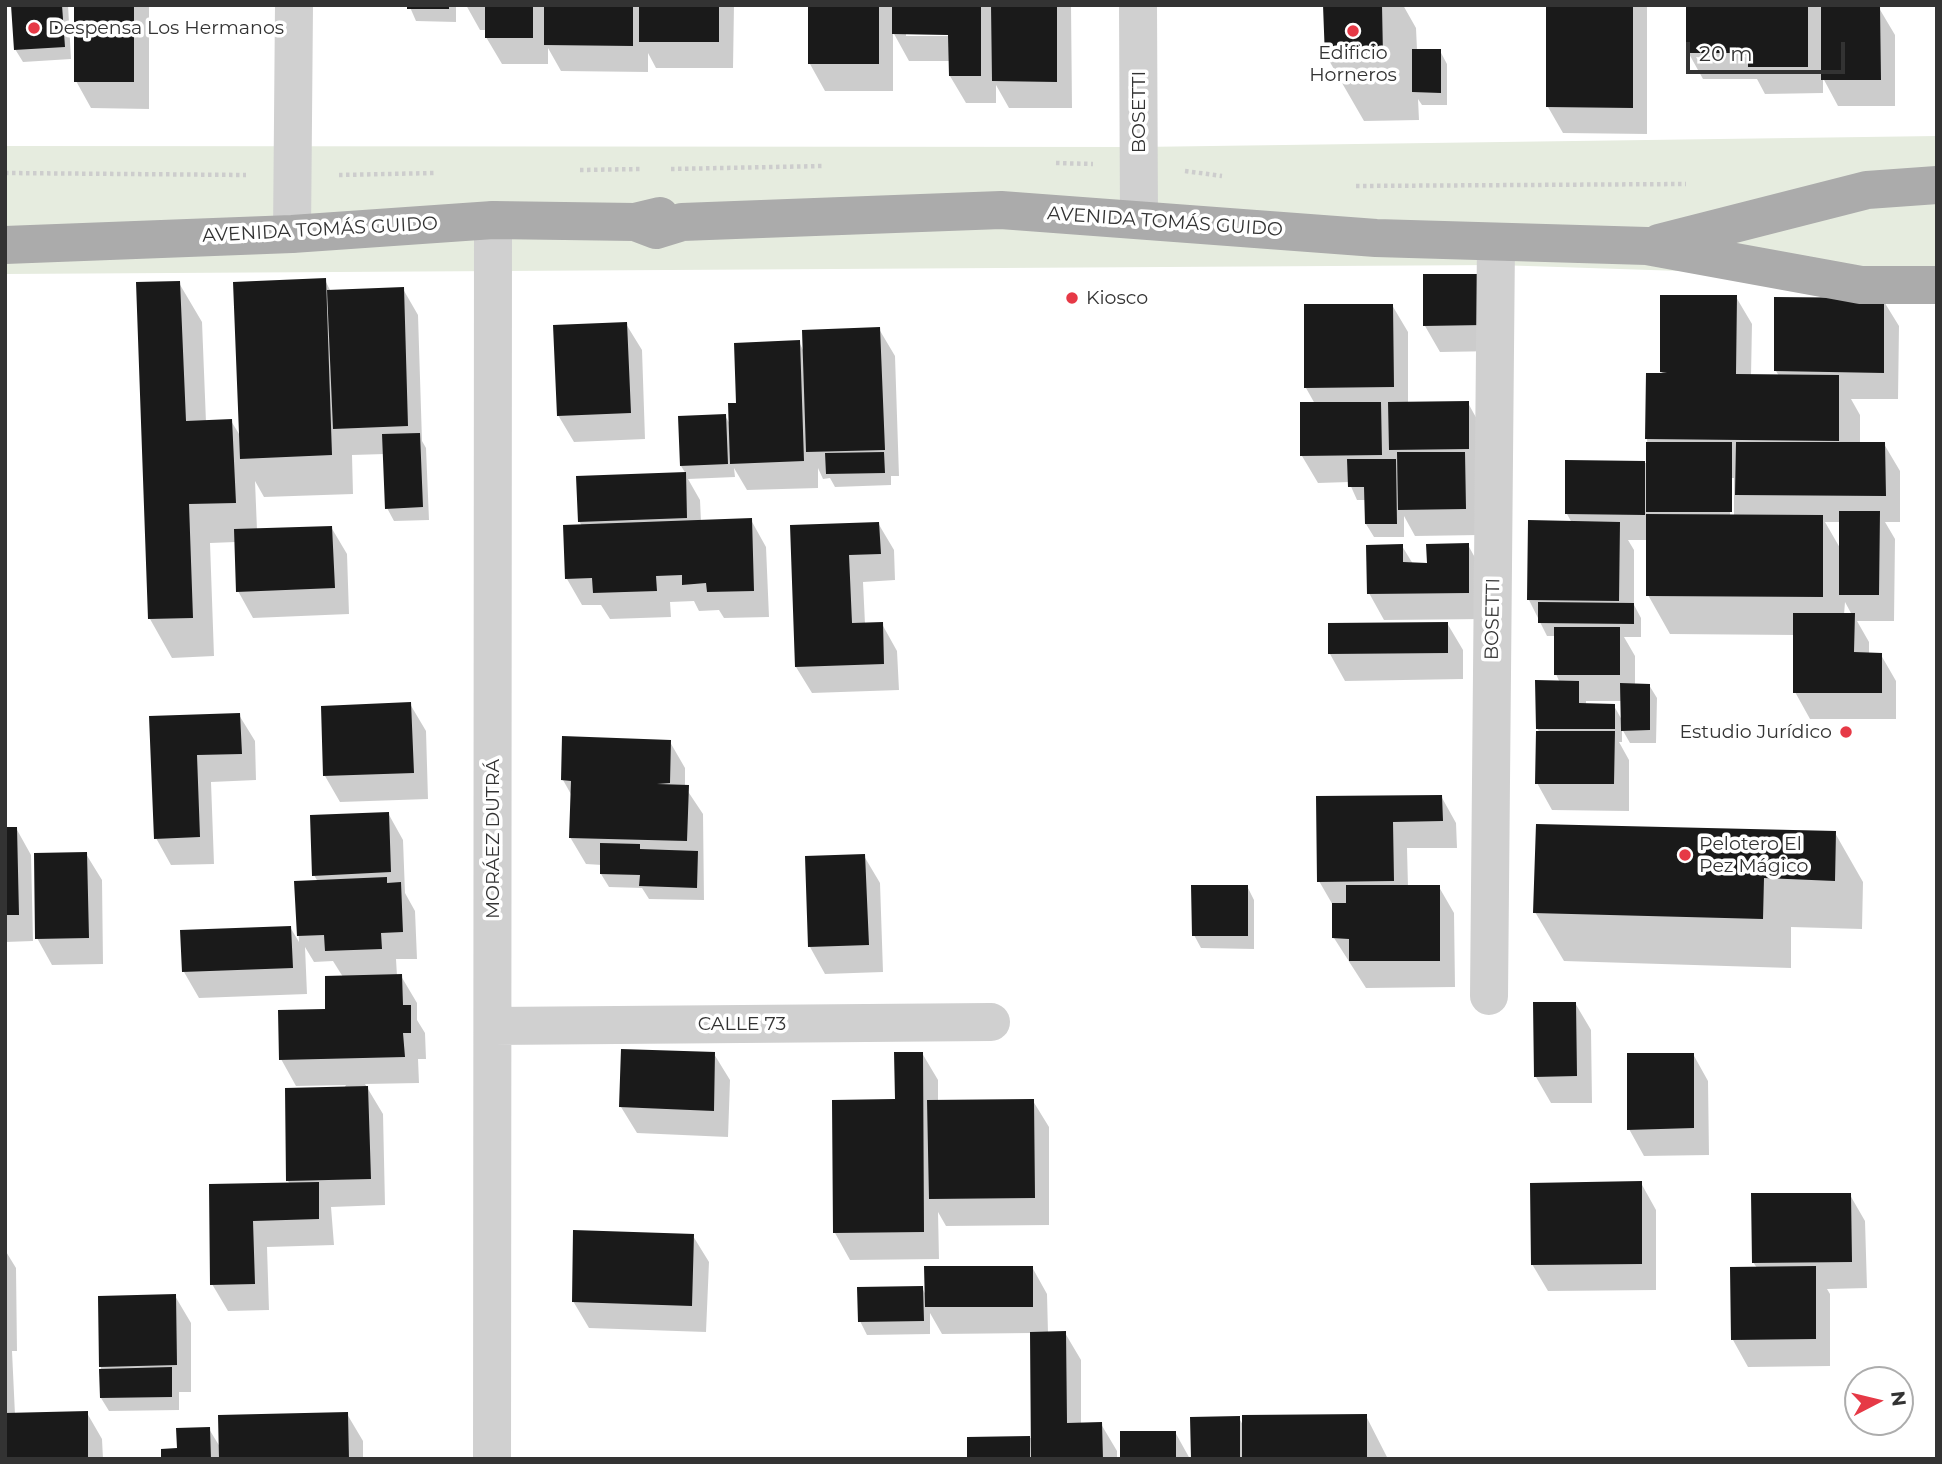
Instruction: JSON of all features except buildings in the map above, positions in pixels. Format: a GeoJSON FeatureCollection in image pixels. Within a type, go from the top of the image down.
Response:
{"type":"FeatureCollection","features":[{"type":"Feature","properties":{"kind":"main road","name":"AVENIDA TOMÁS GUIDO"},"geometry":{"type":"LineString","coordinates":[[1647,246],[1867,190],[1937,185]]}},
{"type":"Feature","properties":{"kind":"main road","name":"AVENIDA TOMÁS GUIDO"},"geometry":{"type":"LineString","coordinates":[[5,245],[292,234],[493,220],[635,222],[657,215],[682,222],[1001,210],[1376,238],[1647,246],[1861,285],[1937,285]]}},
{"type":"Feature","properties":{"kind":"street"},"geometry":{"type":"LineString","coordinates":[[292,234],[294,5]]}},
{"type":"Feature","properties":{"kind":"street","name":"BOSETTI"},"geometry":{"type":"LineString","coordinates":[[1138,5],[1139,220]]}},
{"type":"Feature","properties":{"kind":"street","name":"MORÁEZ DUTRÁ"},"geometry":{"type":"LineString","coordinates":[[492,1459],[493,220]]}},
{"type":"Feature","properties":{"kind":"street","name":"BOSETTI"},"geometry":{"type":"LineString","coordinates":[[1489,996],[1496,242]]}},
{"type":"Feature","properties":{"kind":"street","name":"CALLE 73"},"geometry":{"type":"LineString","coordinates":[[493,1026],[991,1022]]}},
{"type":"Feature","properties":{"kind":"shaded area"},"geometry":{"type":"Polygon","coordinates":[[[1937,136],[1937,275],[1804,275],[1497,265],[5,274],[5,146],[1139,147],[1937,136]]]}},
{"type":"Feature","properties":{"kind":"place","name":"Despensa Los Hermanos"},"geometry":{"type":"Point","coordinates":[34,28]}},
{"type":"Feature","properties":{"kind":"place","name":"Edificio Horneros"},"geometry":{"type":"Point","coordinates":[1353,31]}},
{"type":"Feature","properties":{"kind":"place","name":"Kiosco"},"geometry":{"type":"Point","coordinates":[1072,298]}},
{"type":"Feature","properties":{"kind":"place","name":"Estudio Jurídico"},"geometry":{"type":"Point","coordinates":[1846,732]}},
{"type":"Feature","properties":{"kind":"place","name":"Pelotero El Pez Mágico"},"geometry":{"type":"Point","coordinates":[1685,855]}}]}
